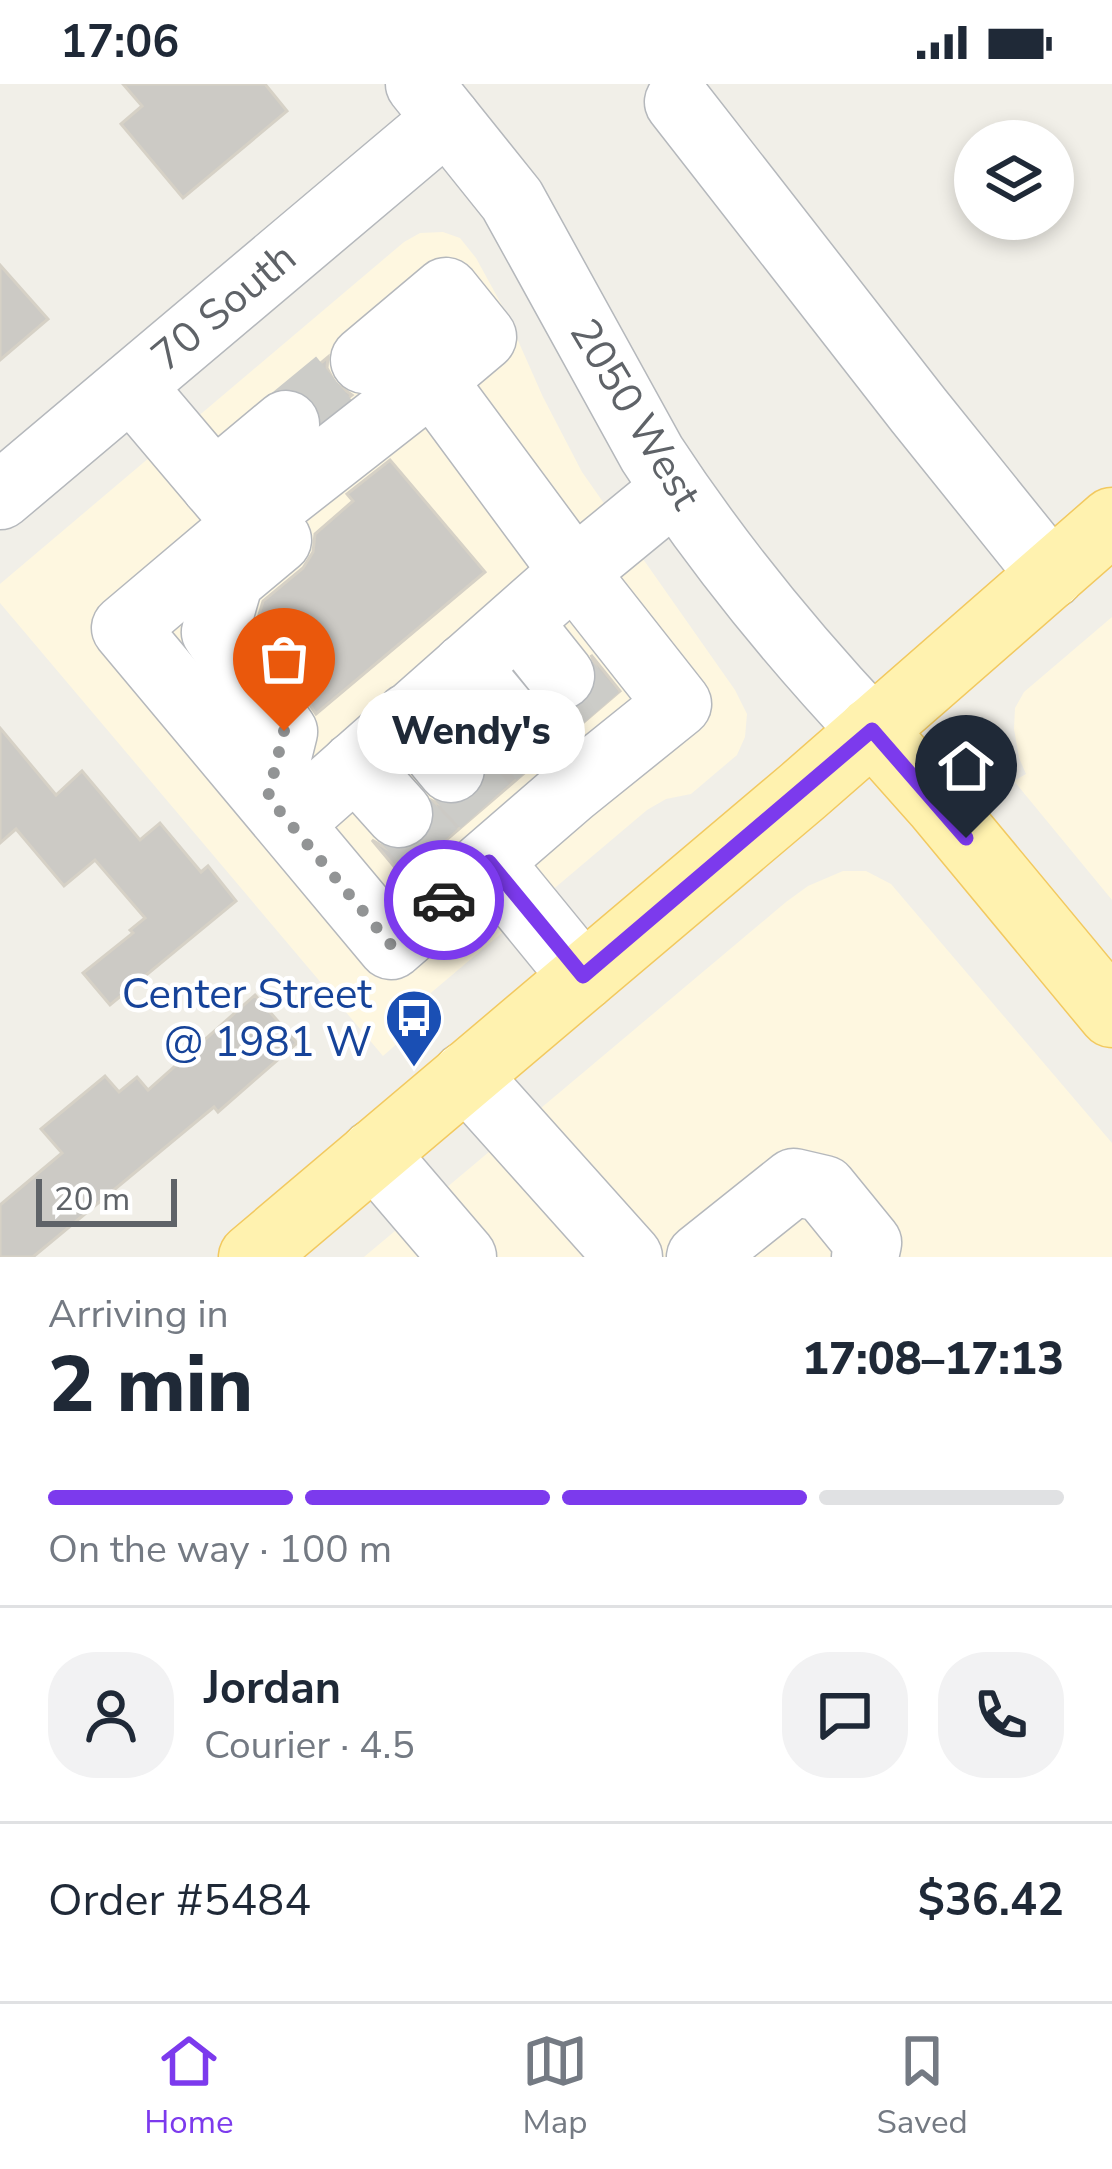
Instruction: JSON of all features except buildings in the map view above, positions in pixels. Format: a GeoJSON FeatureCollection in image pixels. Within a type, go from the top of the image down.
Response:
{"type":"FeatureCollection","features":[{"type":"Feature","properties":{"kind":"main road"},"geometry":{"type":"LineString","coordinates":[[252,1257],[1112,521]]}},
{"type":"Feature","properties":{"kind":"main road"},"geometry":{"type":"LineString","coordinates":[[872,730],[1112,1014]]}},
{"type":"Feature","properties":{"kind":"street","name":"70 South"},"geometry":{"type":"LineString","coordinates":[[0,496],[131,386],[433,101]]}},
{"type":"Feature","properties":{"kind":"street","name":"2050 West"},"geometry":{"type":"LineString","coordinates":[[433,101],[512,200],[675,489],[781,628],[872,730]]}},
{"type":"Feature","properties":{"kind":"street"},"geometry":{"type":"LineString","coordinates":[[678,102],[1051,575]]}},
{"type":"Feature","properties":{"kind":"street"},"geometry":{"type":"LineString","coordinates":[[231,504],[371,390],[446,291],[483,338],[432,380],[371,390]]}},
{"type":"Feature","properties":{"kind":"street"},"geometry":{"type":"LineString","coordinates":[[286,424],[231,504],[125,628],[392,946],[462,832],[593,713],[678,704],[432,380]]}},
{"type":"Feature","properties":{"kind":"street"},"geometry":{"type":"LineString","coordinates":[[131,386],[231,504]]}},
{"type":"Feature","properties":{"kind":"street"},"geometry":{"type":"LineString","coordinates":[[279,810],[284,731],[215,632],[230,580],[377,460],[371,390]]}},
{"type":"Feature","properties":{"kind":"street"},"geometry":{"type":"LineString","coordinates":[[279,810],[355,765],[675,489]]}},
{"type":"Feature","properties":{"kind":"street"},"geometry":{"type":"LineString","coordinates":[[518,622],[593,713]]}},
{"type":"Feature","properties":{"kind":"street"},"geometry":{"type":"LineString","coordinates":[[466,667],[541,757]]}},
{"type":"Feature","properties":{"kind":"street"},"geometry":{"type":"LineString","coordinates":[[408,717],[462,832],[583,976]]}},
{"type":"Feature","properties":{"kind":"street"},"geometry":{"type":"LineString","coordinates":[[355,765],[462,832]]}},
{"type":"Feature","properties":{"kind":"street"},"geometry":{"type":"LineString","coordinates":[[466,1075],[629,1257]]}},
{"type":"Feature","properties":{"kind":"street"},"geometry":{"type":"LineString","coordinates":[[374,1153],[463,1257]]}},
{"type":"Feature","properties":{"kind":"street"},"geometry":{"type":"LineString","coordinates":[[700,1257],[794,1182],[824,1189],[868,1243],[866,1257]]}},
{"type":"Feature","properties":{"kind":"shaded area"},"geometry":{"type":"Polygon","coordinates":[[[443,232],[460,238],[476,258],[582,472],[735,690],[747,714],[737,755],[691,794],[666,799],[647,810],[413,1008],[399,1042],[383,1056],[0,603],[0,584],[404,242],[420,233],[443,232]]]}},
{"type":"Feature","properties":{"kind":"shaded area"},"geometry":{"type":"Polygon","coordinates":[[[1112,617],[1112,900],[1014,781],[1026,774],[1014,729],[1015,708],[1024,692],[1112,617]]]}},
{"type":"Feature","properties":{"kind":"shaded area"},"geometry":{"type":"Polygon","coordinates":[[[843,871],[866,871],[891,884],[1112,1143],[1112,1257],[364,1257],[786,902],[843,871]]]}},
{"type":"Feature","properties":{"kind":"tunnel"},"geometry":{"type":"LineString","coordinates":[[286,424],[364,360]]}},
{"type":"Feature","properties":{"kind":"tunnel"},"geometry":{"type":"LineString","coordinates":[[561,676],[594,714]]}},
{"type":"Feature","properties":{"kind":"tunnel"},"geometry":{"type":"LineString","coordinates":[[510,720],[542,759]]}},
{"type":"Feature","properties":{"kind":"tunnel"},"geometry":{"type":"LineString","coordinates":[[451,769],[485,806]]}},
{"type":"Feature","properties":{"kind":"tunnel"},"geometry":{"type":"LineString","coordinates":[[399,814],[433,851]]}},
{"type":"Feature","properties":{"kind":"way so far"},"geometry":{"type":"LineString","coordinates":[[284,731],[268,797],[392,946],[444,900]]}},
{"type":"Feature","properties":{"kind":"place","name":"Wendy's"},"geometry":{"type":"Point","coordinates":[284,731]}},
{"type":"Feature","properties":{"kind":"place","name":"Center Street @ 1981 W"},"geometry":{"type":"Point","coordinates":[414,1069]}},
{"type":"Feature","properties":{"kind":"route"},"geometry":{"type":"LineString","coordinates":[[444,900],[489,862],[583,976],[872,730],[966,838]]}}]}
